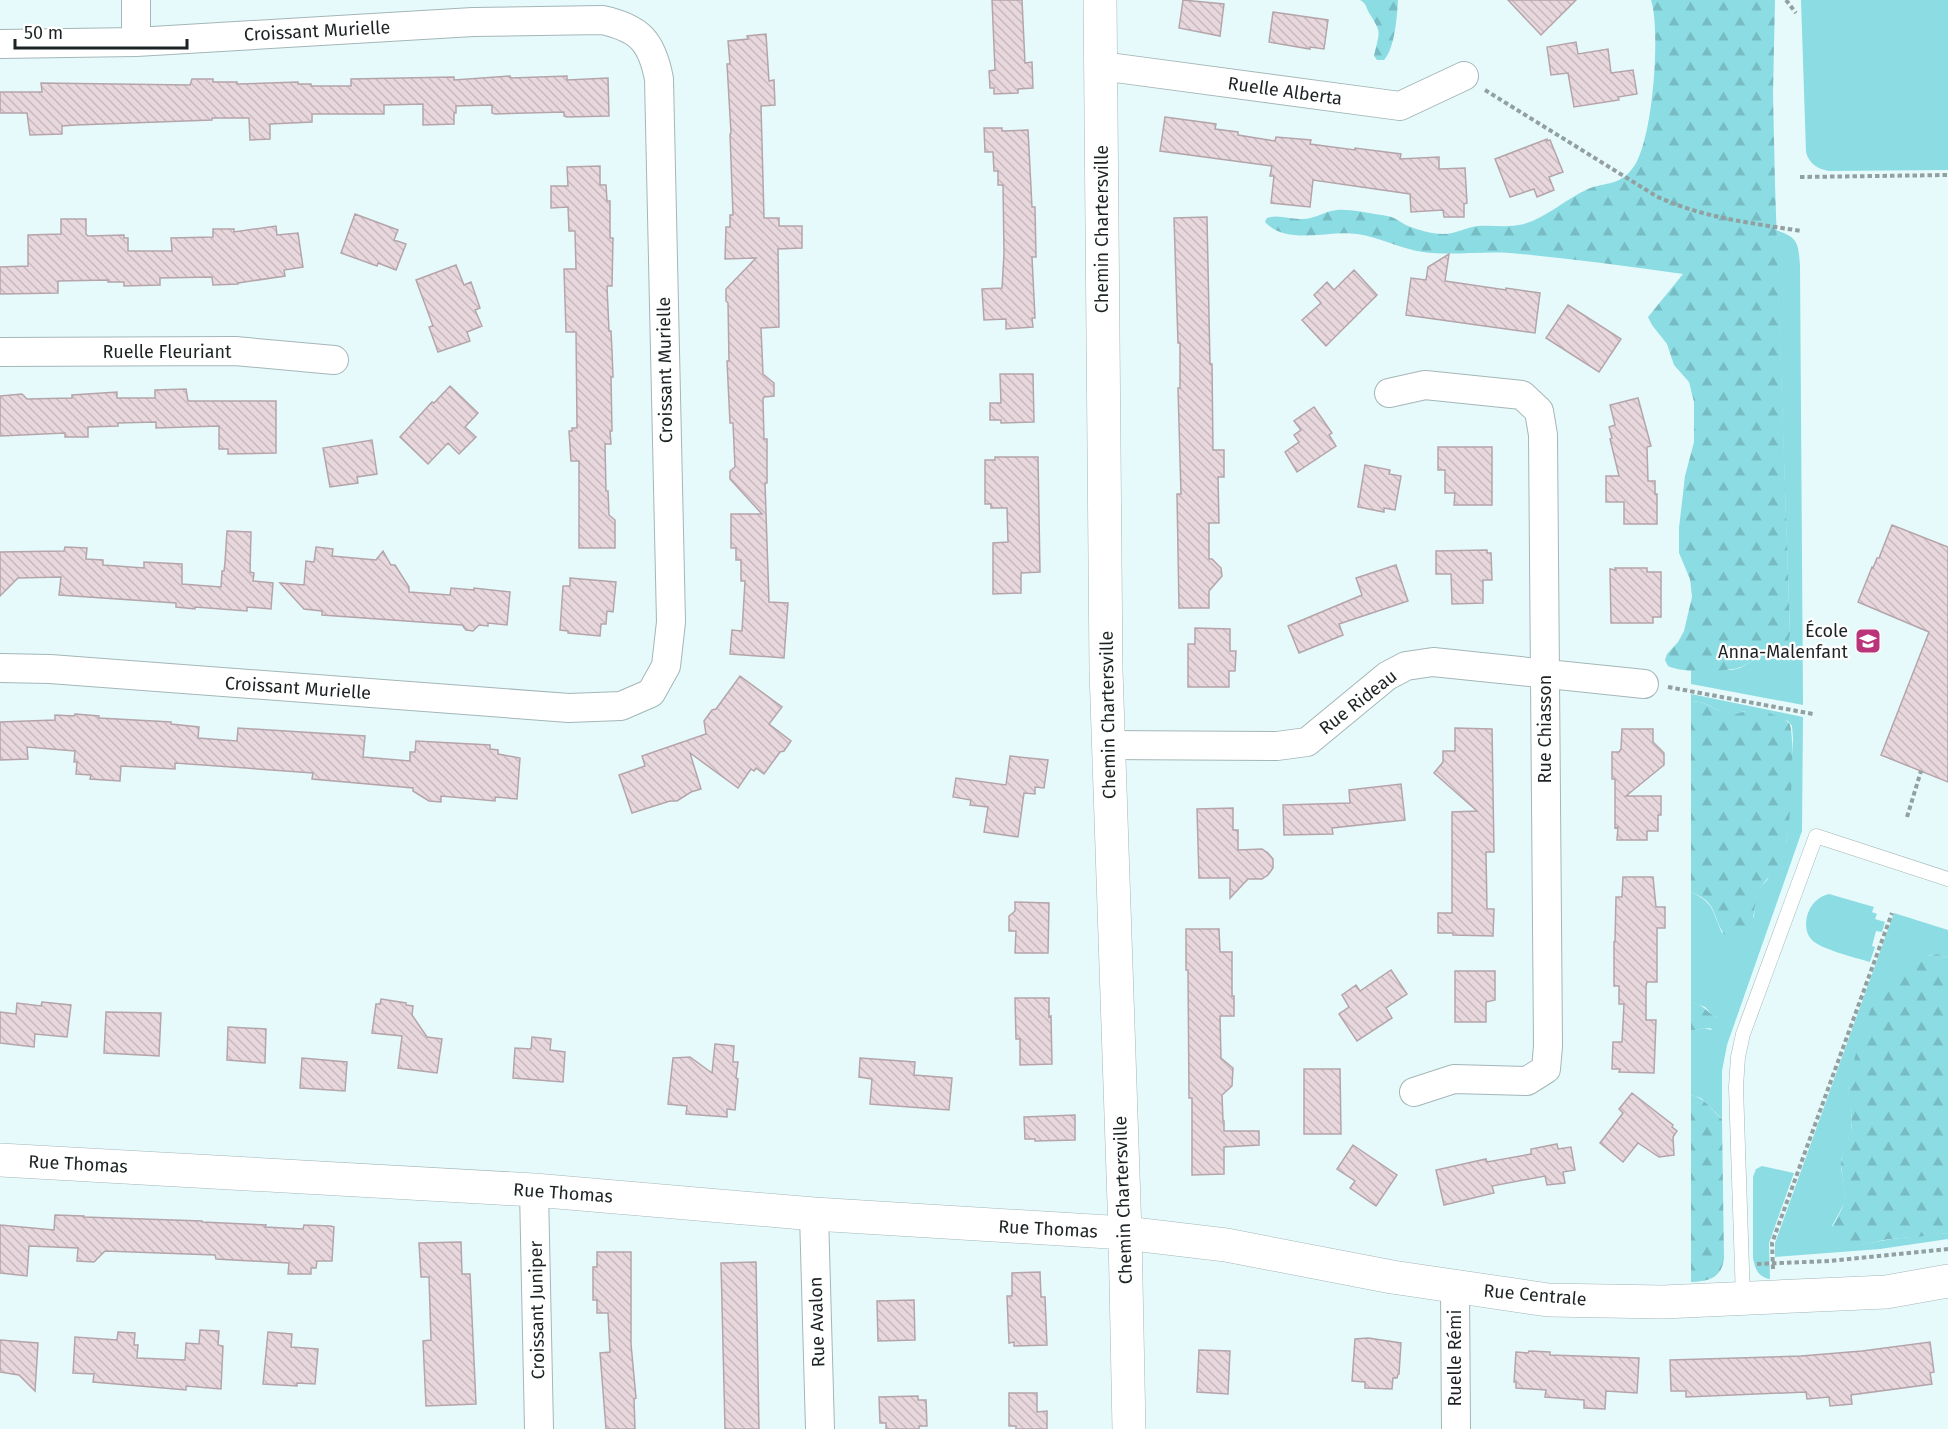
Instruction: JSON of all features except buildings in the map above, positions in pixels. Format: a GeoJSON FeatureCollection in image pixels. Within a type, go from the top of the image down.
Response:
{"type":"FeatureCollection","features":[{"type":"Feature","properties":{"kind":"street"},"geometry":{"type":"LineString","coordinates":[[136,0],[136,42]]}},
{"type":"Feature","properties":{"kind":"street","name":"Chemin Chartersville"},"geometry":{"type":"LineString","coordinates":[[1100,0],[1107,745],[1125,1233],[1129,1429]]}},
{"type":"Feature","properties":{"kind":"street","name":"Croissant Murielle"},"geometry":{"type":"LineString","coordinates":[[0,44],[136,42],[473,11],[602,20],[615,23],[640,36],[655,58],[659,79],[671,622],[666,666],[651,693],[621,706],[569,708],[50,669],[0,668]]}},
{"type":"Feature","properties":{"kind":"street","name":"Ruelle Alberta"},"geometry":{"type":"LineString","coordinates":[[1101,66],[1400,106],[1464,76]]}},
{"type":"Feature","properties":{"kind":"street","name":"Ruelle Fleuriant"},"geometry":{"type":"LineString","coordinates":[[0,352],[235,351],[334,360]]}},
{"type":"Feature","properties":{"kind":"street","name":"Rue Chiasson"},"geometry":{"type":"LineString","coordinates":[[1389,393],[1425,385],[1522,395],[1539,411],[1544,435],[1548,1035],[1546,1069],[1527,1081],[1454,1079],[1414,1092]]}},
{"type":"Feature","properties":{"kind":"street","name":"Rue Rideau"},"geometry":{"type":"LineString","coordinates":[[1107,745],[1277,746],[1307,742],[1388,676],[1406,666],[1442,663],[1644,684]]}},
{"type":"Feature","properties":{"kind":"street","name":"Rue Thomas"},"geometry":{"type":"LineString","coordinates":[[0,1160],[534,1190],[814,1214],[1125,1233]]}},
{"type":"Feature","properties":{"kind":"street","name":"Croissant Juniper"},"geometry":{"type":"LineString","coordinates":[[534,1190],[539,1429]]}},
{"type":"Feature","properties":{"kind":"street","name":"Rue Avalon"},"geometry":{"type":"LineString","coordinates":[[814,1214],[820,1429]]}},
{"type":"Feature","properties":{"kind":"street","name":"Rue Centrale"},"geometry":{"type":"LineString","coordinates":[[1125,1233],[1226,1245],[1455,1287],[1548,1300],[1663,1302],[1886,1292],[1948,1281]]}},
{"type":"Feature","properties":{"kind":"street","name":"Ruelle Rémi"},"geometry":{"type":"LineString","coordinates":[[1455,1287],[1455,1429]]}},
{"type":"Feature","properties":{"kind":"lane"},"geometry":{"type":"LineString","coordinates":[[1758,1298],[1736,1087],[1738,1057],[1746,1027],[1816,836],[1948,879]]}},
{"type":"Feature","properties":{"kind":"path"},"geometry":{"type":"LineString","coordinates":[[1786,0],[1796,14]]}},
{"type":"Feature","properties":{"kind":"path"},"geometry":{"type":"LineString","coordinates":[[1464,76],[1656,196],[1671,203],[1717,217],[1801,231]]}},
{"type":"Feature","properties":{"kind":"path"},"geometry":{"type":"LineString","coordinates":[[1800,177],[1948,175]]}},
{"type":"Feature","properties":{"kind":"path"},"geometry":{"type":"LineString","coordinates":[[1644,684],[1813,714]]}},
{"type":"Feature","properties":{"kind":"path"},"geometry":{"type":"LineString","coordinates":[[1907,817],[1921,771]]}},
{"type":"Feature","properties":{"kind":"path"},"geometry":{"type":"LineString","coordinates":[[1758,1298],[1773,1264],[1772,1243],[1892,913]]}},
{"type":"Feature","properties":{"kind":"path"},"geometry":{"type":"LineString","coordinates":[[1773,1264],[1829,1261],[1948,1248]]}},
{"type":"Feature","properties":{"kind":"green space"},"geometry":{"type":"Polygon","coordinates":[[[1360,0],[1398,0],[1393,40],[1384,60],[1377,60],[1374,56],[1378,28],[1365,4],[1360,0]]]}},
{"type":"Feature","properties":{"kind":"green space"},"geometry":{"type":"Polygon","coordinates":[[[1651,0],[1775,0],[1773,94],[1775,184],[1790,634],[1781,649],[1738,668],[1723,670],[1682,670],[1668,666],[1665,660],[1684,631],[1692,597],[1690,579],[1679,553],[1679,528],[1685,476],[1694,442],[1694,402],[1689,382],[1674,365],[1667,344],[1648,317],[1683,274],[1510,253],[1423,252],[1357,234],[1308,236],[1284,233],[1265,222],[1271,217],[1307,219],[1343,210],[1390,217],[1405,225],[1425,231],[1448,234],[1478,226],[1524,224],[1541,217],[1588,189],[1622,178],[1632,169],[1639,156],[1650,113],[1655,60],[1654,15],[1651,0]]]}},
{"type":"Feature","properties":{"kind":"green space"},"geometry":{"type":"Polygon","coordinates":[[[1801,0],[1948,0],[1948,170],[1829,171],[1812,163],[1806,152],[1801,0]]]}},
{"type":"Feature","properties":{"kind":"green space"},"geometry":{"type":"Polygon","coordinates":[[[1776,230],[1796,242],[1800,265],[1803,705],[1691,684],[1691,670],[1740,668],[1763,655],[1785,647],[1790,634],[1776,230]]]}},
{"type":"Feature","properties":{"kind":"green space"},"geometry":{"type":"Polygon","coordinates":[[[1691,694],[1803,717],[1802,831],[1727,1045],[1722,1071],[1722,1119],[1701,1098],[1691,1095],[1691,1031],[1704,1028],[1711,1030],[1719,1018],[1712,1015],[1705,1007],[1691,1002],[1691,892],[1708,904],[1722,933],[1754,917],[1759,889],[1767,880],[1787,841],[1793,739],[1792,726],[1788,721],[1749,711],[1733,715],[1726,714],[1704,703],[1691,701],[1691,694]]]}},
{"type":"Feature","properties":{"kind":"green space"},"geometry":{"type":"Polygon","coordinates":[[[1691,701],[1703,703],[1731,714],[1746,711],[1769,713],[1785,720],[1791,729],[1792,779],[1786,845],[1778,865],[1759,891],[1749,931],[1739,938],[1728,937],[1721,929],[1710,905],[1703,898],[1691,892],[1691,701]]]}},
{"type":"Feature","properties":{"kind":"green space"},"geometry":{"type":"Polygon","coordinates":[[[1829,894],[1874,907],[1872,912],[1877,914],[1875,919],[1885,922],[1882,932],[1876,931],[1872,946],[1875,947],[1870,962],[1823,947],[1812,940],[1808,934],[1806,920],[1811,906],[1829,894]]]}},
{"type":"Feature","properties":{"kind":"green space"},"geometry":{"type":"Polygon","coordinates":[[[1894,913],[1948,930],[1948,958],[1938,954],[1930,955],[1899,968],[1873,1005],[1857,1052],[1848,1090],[1851,1132],[1841,1160],[1846,1191],[1845,1202],[1832,1226],[1860,1245],[1948,1233],[1948,1239],[1880,1249],[1775,1257],[1775,1243],[1894,913]]]}},
{"type":"Feature","properties":{"kind":"green space"},"geometry":{"type":"Polygon","coordinates":[[[1938,954],[1948,958],[1948,1233],[1890,1239],[1857,1246],[1838,1244],[1830,1233],[1845,1199],[1841,1163],[1852,1124],[1848,1092],[1853,1065],[1870,1011],[1877,994],[1892,972],[1914,960],[1938,954]]]}},
{"type":"Feature","properties":{"kind":"green space"},"geometry":{"type":"Polygon","coordinates":[[[1691,1002],[1700,1005],[1719,1018],[1721,1022],[1716,1029],[1704,1028],[1691,1031],[1691,1002]]]}},
{"type":"Feature","properties":{"kind":"green space"},"geometry":{"type":"Polygon","coordinates":[[[1691,1095],[1705,1102],[1722,1119],[1724,1259],[1720,1271],[1713,1278],[1691,1282],[1691,1095]]]}},
{"type":"Feature","properties":{"kind":"green space"},"geometry":{"type":"Polygon","coordinates":[[[1762,1166],[1794,1173],[1769,1243],[1770,1279],[1758,1272],[1753,1258],[1753,1177],[1756,1169],[1762,1166]]]}},
{"type":"Feature","properties":{"kind":"place","name":"École Anna-Malenfant"},"geometry":{"type":"Point","coordinates":[1868,641]}}]}
